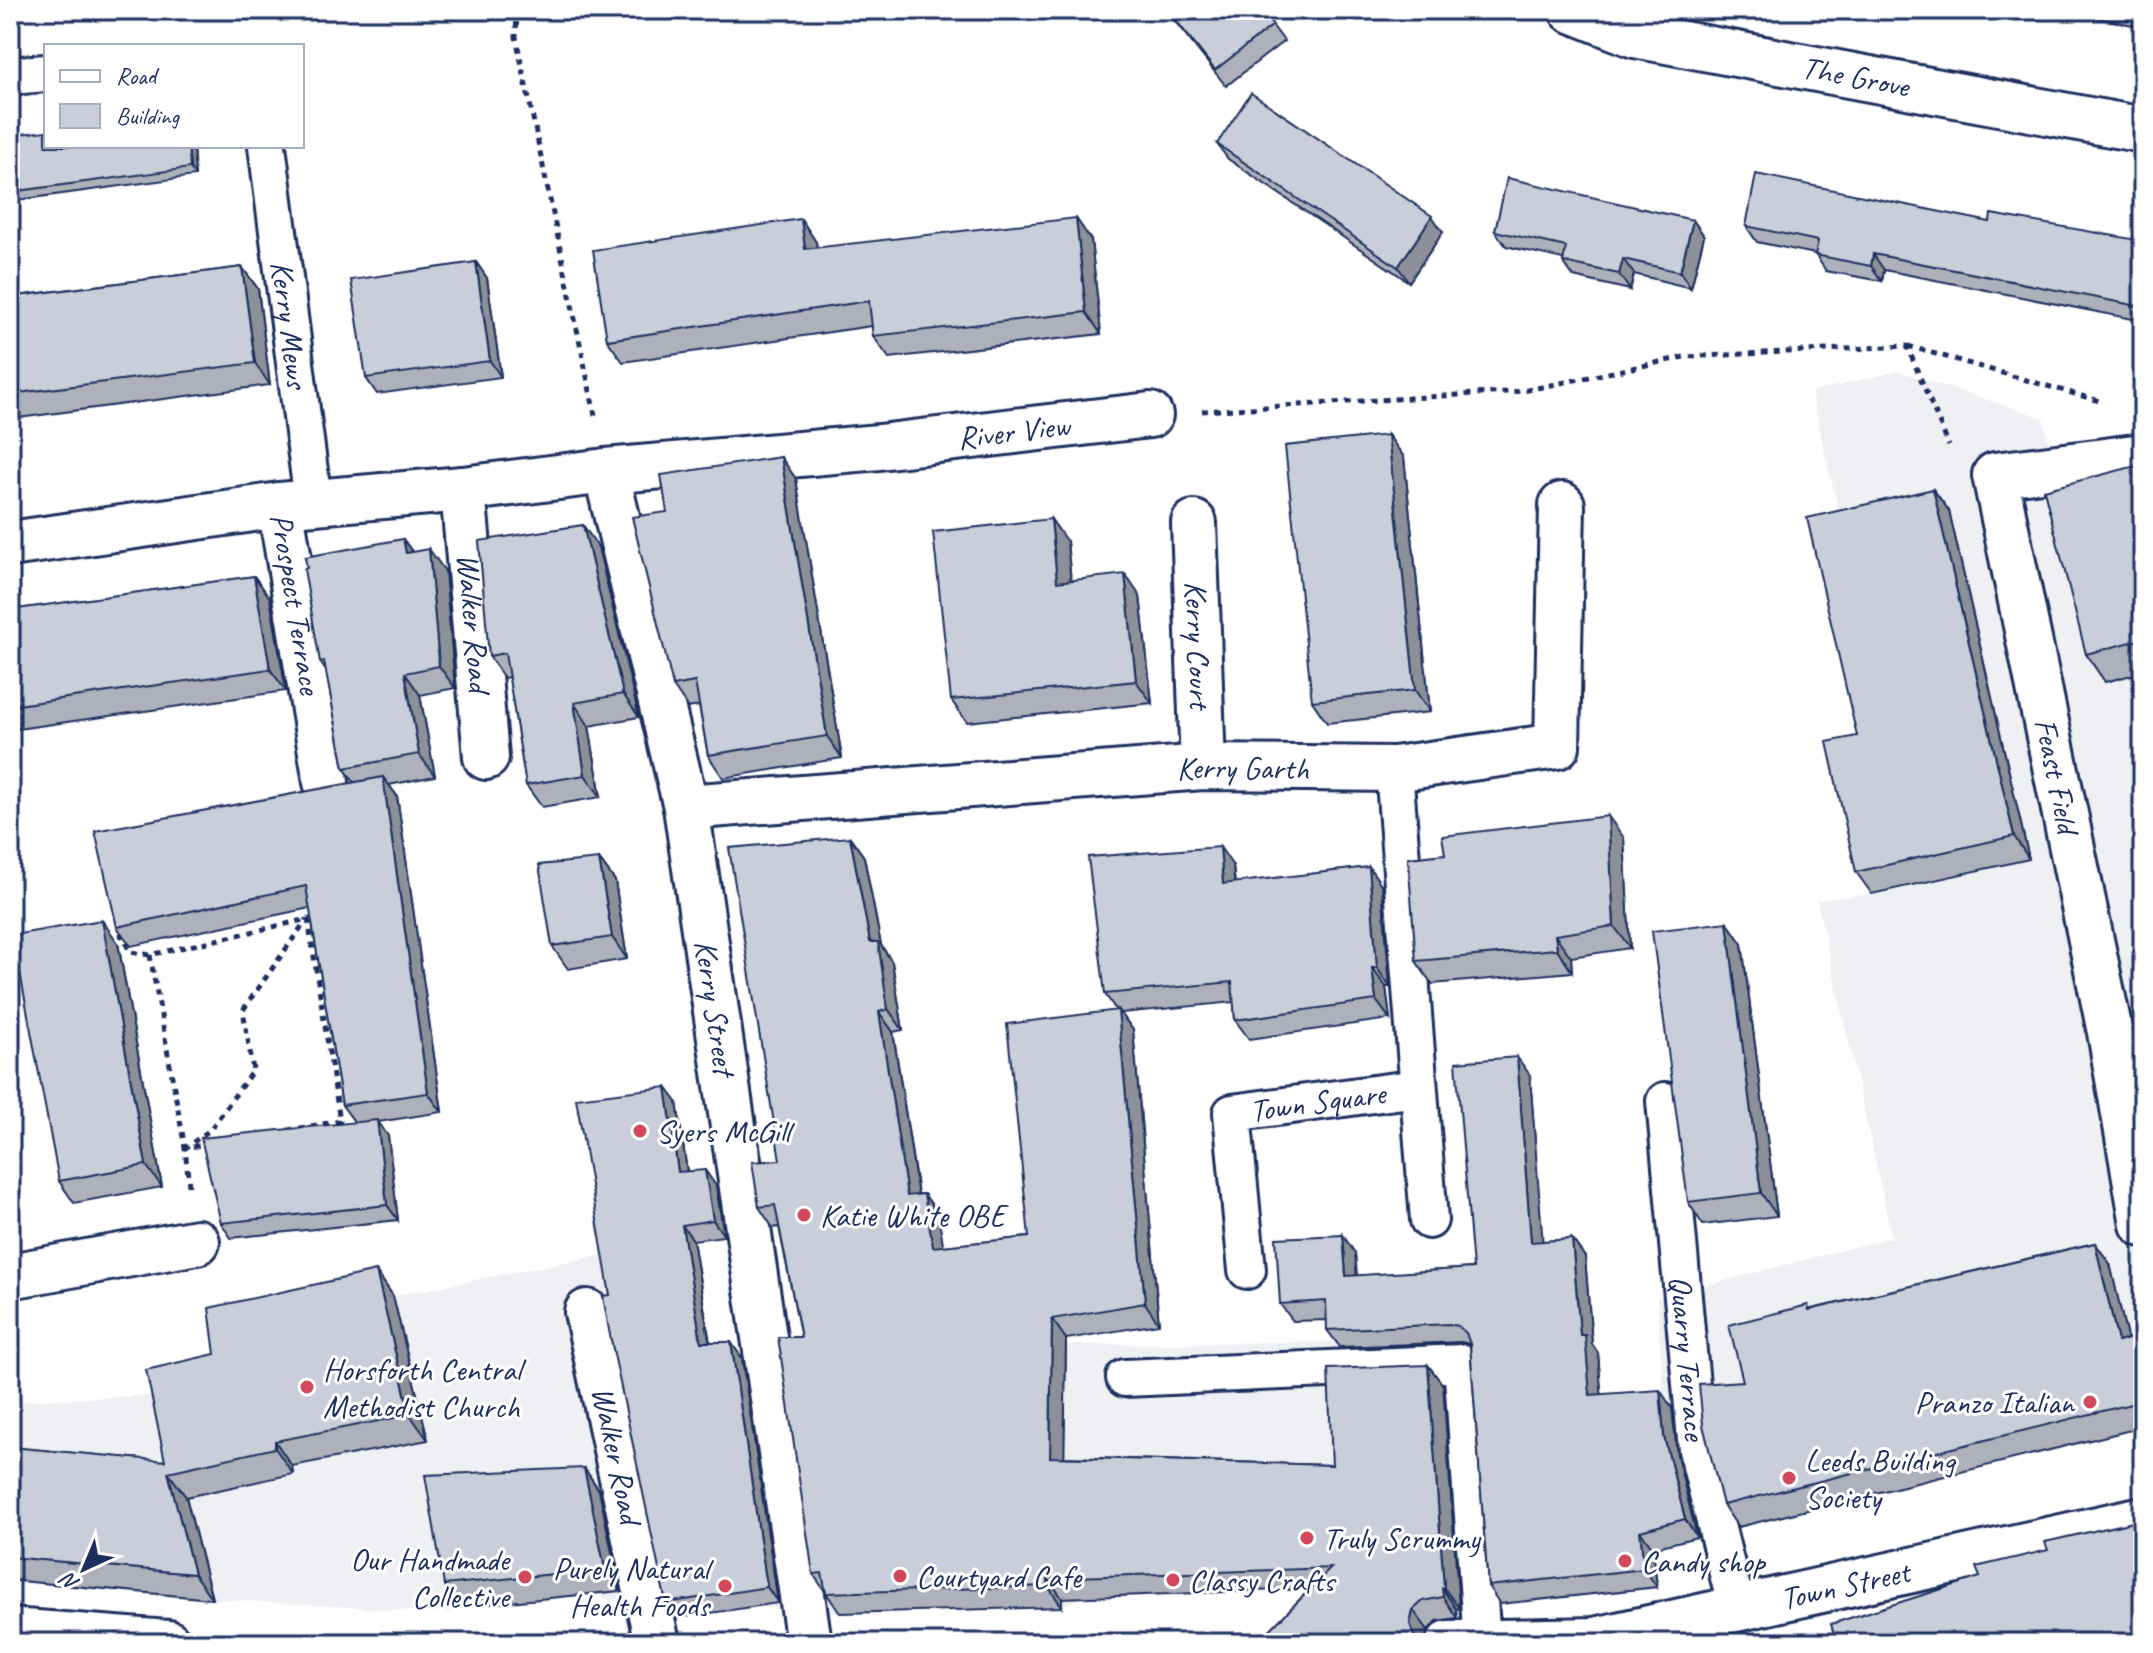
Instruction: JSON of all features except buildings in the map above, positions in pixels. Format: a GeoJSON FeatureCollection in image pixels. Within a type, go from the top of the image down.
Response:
{"type":"FeatureCollection","features":[{"type":"Feature","properties":{"kind":"street","name":"The Grove"},"geometry":{"type":"LineString","coordinates":[[1572,10],[1635,35],[2143,130]]}},
{"type":"Feature","properties":{"kind":"street","name":"River View"},"geometry":{"type":"LineString","coordinates":[[606,471],[879,447],[1150,415]]}},
{"type":"Feature","properties":{"kind":"street","name":"Feast Field"},"geometry":{"type":"LineString","coordinates":[[2143,456],[1995,475],[2107,1016],[2143,1224]]}},
{"type":"Feature","properties":{"kind":"street"},"geometry":{"type":"LineString","coordinates":[[296,503],[463,489],[606,471]]}},
{"type":"Feature","properties":{"kind":"street","name":"Kerry Street"},"geometry":{"type":"LineString","coordinates":[[606,471],[686,807],[809,1643]]}},
{"type":"Feature","properties":{"kind":"street","name":"Walker Road"},"geometry":{"type":"LineString","coordinates":[[463,489],[486,757]]}},
{"type":"Feature","properties":{"kind":"street","name":"Prospect Terrace"},"geometry":{"type":"LineString","coordinates":[[10,544],[296,503],[326,782]]}},
{"type":"Feature","properties":{"kind":"street","name":"Kerry Garth"},"geometry":{"type":"LineString","coordinates":[[686,807],[1203,767],[1394,769],[1557,746],[1562,505]]}},
{"type":"Feature","properties":{"kind":"street","name":"Kerry Court"},"geometry":{"type":"LineString","coordinates":[[1194,523],[1203,767]]}},
{"type":"Feature","properties":{"kind":"street"},"geometry":{"type":"LineString","coordinates":[[10,1276],[197,1242]]}},
{"type":"Feature","properties":{"kind":"street","name":"Walker Road"},"geometry":{"type":"LineString","coordinates":[[587,1312],[657,1643]]}},
{"type":"Feature","properties":{"kind":"street","name":"Town Street"},"geometry":{"type":"LineString","coordinates":[[1487,1642],[1595,1640],[2143,1519]]}},
{"type":"Feature","properties":{"kind":"street"},"geometry":{"type":"LineString","coordinates":[[10,1631],[168,1643]]}},
{"type":"Feature","properties":{"kind":"lane"},"geometry":{"type":"LineString","coordinates":[[10,76],[44,73]]}},
{"type":"Feature","properties":{"kind":"lane","name":"Kerry Mews"},"geometry":{"type":"LineString","coordinates":[[267,148],[296,503]]}},
{"type":"Feature","properties":{"kind":"lane","name":"Town Square"},"geometry":{"type":"LineString","coordinates":[[1394,769],[1429,1220]]}},
{"type":"Feature","properties":{"kind":"lane","name":"Town Square"},"geometry":{"type":"LineString","coordinates":[[1247,1270],[1232,1113],[1418,1088]]}},
{"type":"Feature","properties":{"kind":"lane","name":"Quarry Terrace"},"geometry":{"type":"LineString","coordinates":[[1665,1101],[1697,1450],[1737,1609]]}},
{"type":"Feature","properties":{"kind":"lane"},"geometry":{"type":"LineString","coordinates":[[1125,1378],[1462,1363],[1487,1642]]}},
{"type":"Feature","properties":{"kind":"path"},"geometry":{"type":"LineString","coordinates":[[517,10],[516,37],[606,471]]}},
{"type":"Feature","properties":{"kind":"path"},"geometry":{"type":"LineString","coordinates":[[1907,346],[1949,446]]}},
{"type":"Feature","properties":{"kind":"path"},"geometry":{"type":"LineString","coordinates":[[1150,415],[1523,391],[1684,357],[1907,346],[2114,405]]}},
{"type":"Feature","properties":{"kind":"path"},"geometry":{"type":"LineString","coordinates":[[94,939],[122,935],[130,952],[150,955],[308,919]]}},
{"type":"Feature","properties":{"kind":"path"},"geometry":{"type":"LineString","coordinates":[[185,1148],[210,1130],[253,1070],[243,1010],[308,919]]}},
{"type":"Feature","properties":{"kind":"path"},"geometry":{"type":"LineString","coordinates":[[185,1148],[340,1121],[308,919]]}},
{"type":"Feature","properties":{"kind":"path"},"geometry":{"type":"LineString","coordinates":[[10,952],[24,949]]}},
{"type":"Feature","properties":{"kind":"path"},"geometry":{"type":"LineString","coordinates":[[150,955],[185,1148],[197,1242]]}},
{"type":"Feature","properties":{"kind":"shaded area"},"geometry":{"type":"Polygon","coordinates":[[[1898,371],[2044,418],[2063,518],[2143,497],[2143,1427],[1730,1529],[1653,1545],[1657,1587],[1514,1602],[1445,1592],[1269,1591],[1080,1597],[1062,1607],[840,1613],[752,1607],[666,1620],[593,1594],[460,1607],[451,1613],[212,1599],[10,1580],[10,1401],[164,1395],[393,1296],[611,1253],[714,1368],[794,1357],[1066,1345],[1392,1341],[1489,1336],[1497,1420],[1664,1408],[1657,1298],[1892,1237],[1817,900],[1871,894],[1872,758],[1844,535],[1811,392],[1898,371]]]}},
{"type":"Feature","properties":{"kind":"place","name":"Syers McGill"},"geometry":{"type":"Point","coordinates":[640,1131]}},
{"type":"Feature","properties":{"kind":"place","name":"Katie White OBE"},"geometry":{"type":"Point","coordinates":[804,1215]}},
{"type":"Feature","properties":{"kind":"place","name":"Horsforth Central Methodist Church"},"geometry":{"type":"Point","coordinates":[307,1387]}},
{"type":"Feature","properties":{"kind":"place","name":"Pranzo Italian"},"geometry":{"type":"Point","coordinates":[2090,1402]}},
{"type":"Feature","properties":{"kind":"place","name":"Leeds Building Society"},"geometry":{"type":"Point","coordinates":[1789,1478]}},
{"type":"Feature","properties":{"kind":"place","name":"Truly Scrummy"},"geometry":{"type":"Point","coordinates":[1307,1538]}},
{"type":"Feature","properties":{"kind":"place","name":"Candy shop"},"geometry":{"type":"Point","coordinates":[1625,1561]}},
{"type":"Feature","properties":{"kind":"place","name":"Courtyard Cafe"},"geometry":{"type":"Point","coordinates":[900,1576]}},
{"type":"Feature","properties":{"kind":"place","name":"Our Handmade Collective"},"geometry":{"type":"Point","coordinates":[525,1577]}},
{"type":"Feature","properties":{"kind":"place","name":"Classy Crafts"},"geometry":{"type":"Point","coordinates":[1173,1580]}},
{"type":"Feature","properties":{"kind":"place","name":"Purely Natural Health Foods"},"geometry":{"type":"Point","coordinates":[725,1586]}}]}
